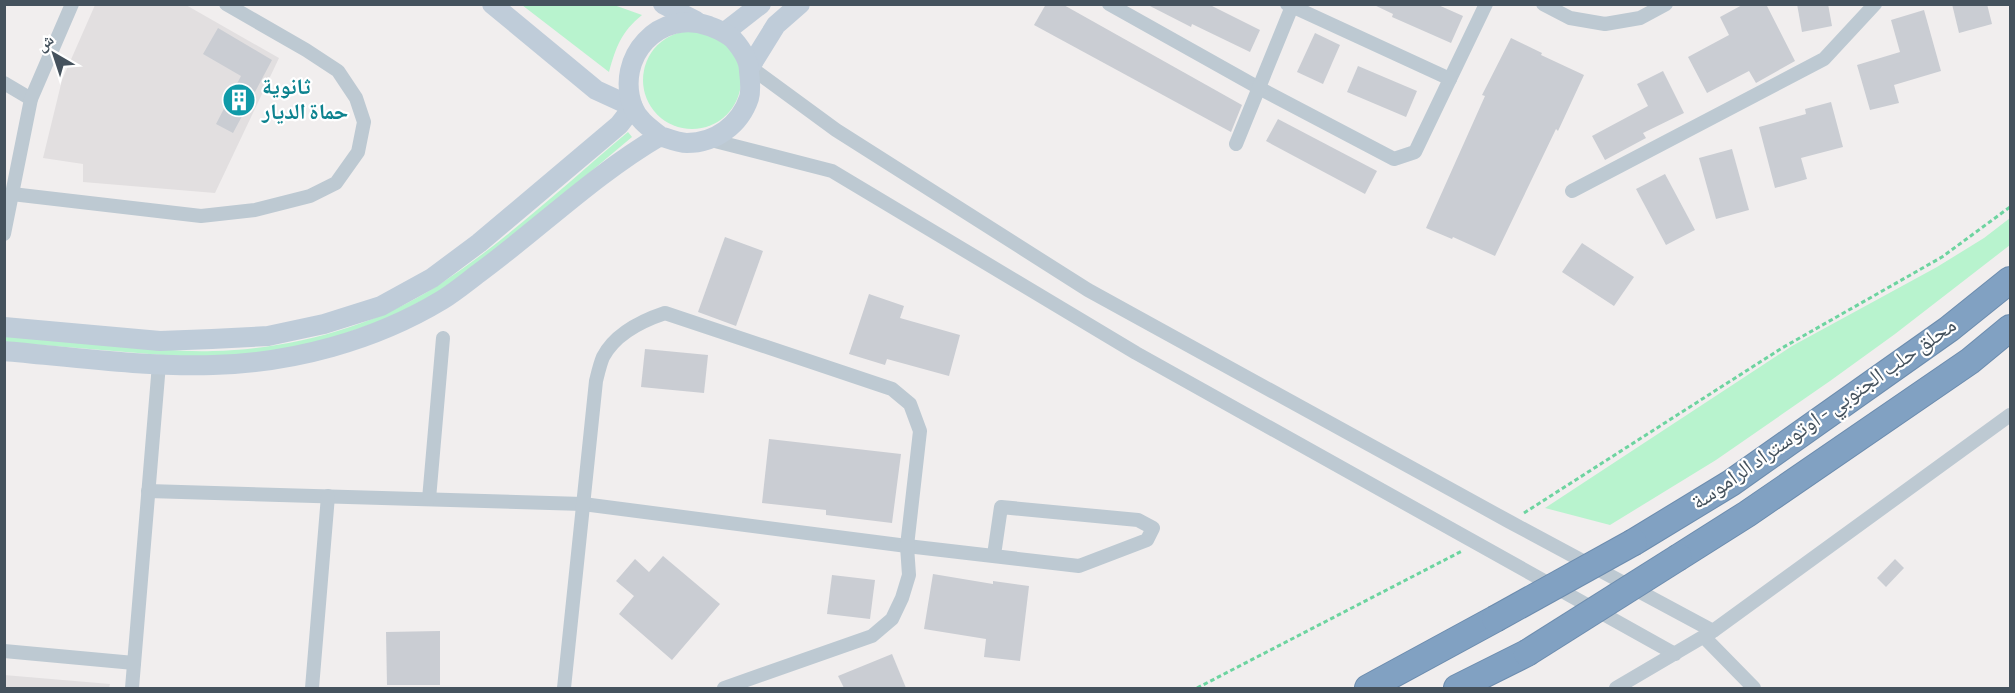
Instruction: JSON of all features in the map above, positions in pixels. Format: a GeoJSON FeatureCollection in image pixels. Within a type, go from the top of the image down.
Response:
{"type":"FeatureCollection","features":[{"type":"Feature","properties":{"kind":"highway","name":"محلق حلب الجنوبي - اوتوستراد الراموسة"},"geometry":{"type":"LineString","coordinates":[[1368,688],[1634,542],[1731,483],[1949,329],[2010,279]]}},
{"type":"Feature","properties":{"kind":"highway","name":"محلق حلب الجنوبي - اوتوستراد الراموسة"},"geometry":{"type":"LineString","coordinates":[[1457,688],[1527,653],[1747,514],[1970,361],[2010,328]]}},
{"type":"Feature","properties":{"kind":"street"},"geometry":{"type":"LineString","coordinates":[[4,234],[32,99],[72,4]]}},
{"type":"Feature","properties":{"kind":"street"},"geometry":{"type":"LineString","coordinates":[[12,194],[201,216],[255,210],[288,202],[310,196],[336,183],[358,152],[364,122],[356,98],[338,71],[226,4]]}},
{"type":"Feature","properties":{"kind":"street"},"geometry":{"type":"LineString","coordinates":[[492,4],[596,90],[633,107]]}},
{"type":"Feature","properties":{"kind":"street"},"geometry":{"type":"LineString","coordinates":[[663,4],[696,21],[725,32],[740,47],[750,67],[836,130],[1088,290],[1709,634],[1754,688]]}},
{"type":"Feature","properties":{"kind":"street"},"geometry":{"type":"LineString","coordinates":[[725,32],[761,4]]}},
{"type":"Feature","properties":{"kind":"street"},"geometry":{"type":"LineString","coordinates":[[711,140],[735,123],[749,97],[750,67],[776,25],[800,4]]}},
{"type":"Feature","properties":{"kind":"street"},"geometry":{"type":"LineString","coordinates":[[1109,4],[1259,88],[1394,159],[1415,152],[1486,4]]}},
{"type":"Feature","properties":{"kind":"street"},"geometry":{"type":"LineString","coordinates":[[1543,4],[1570,18],[1605,24],[1640,18],[1666,4]]}},
{"type":"Feature","properties":{"kind":"street"},"geometry":{"type":"LineString","coordinates":[[1572,191],[1824,59],[1875,4]]}},
{"type":"Feature","properties":{"kind":"street"},"geometry":{"type":"LineString","coordinates":[[1236,144],[1291,5],[1450,79]]}},
{"type":"Feature","properties":{"kind":"street"},"geometry":{"type":"LineString","coordinates":[[696,21],[670,24],[648,37],[633,57],[628,82],[633,107],[644,124],[660,136],[685,143],[711,140],[832,171],[1136,353],[1675,654]]}},
{"type":"Feature","properties":{"kind":"street"},"geometry":{"type":"LineString","coordinates":[[4,82],[32,99]]}},
{"type":"Feature","properties":{"kind":"street"},"geometry":{"type":"LineString","coordinates":[[4,327],[160,341],[268,336],[324,324],[381,306],[432,278],[478,243],[619,124],[633,107]]}},
{"type":"Feature","properties":{"kind":"street"},"geometry":{"type":"LineString","coordinates":[[4,351],[159,364],[212,366],[270,361],[331,347],[390,327],[443,299],[633,152],[660,136]]}},
{"type":"Feature","properties":{"kind":"street"},"geometry":{"type":"LineString","coordinates":[[564,688],[596,381],[603,357],[621,336],[644,320],[665,313],[892,389],[910,404],[920,431],[907,546],[909,575],[892,619],[872,636],[724,688]]}},
{"type":"Feature","properties":{"kind":"street"},"geometry":{"type":"LineString","coordinates":[[429,499],[443,338]]}},
{"type":"Feature","properties":{"kind":"street"},"geometry":{"type":"LineString","coordinates":[[132,688],[159,364]]}},
{"type":"Feature","properties":{"kind":"street"},"geometry":{"type":"LineString","coordinates":[[1616,688],[1709,634],[2010,415]]}},
{"type":"Feature","properties":{"kind":"street"},"geometry":{"type":"LineString","coordinates":[[148,491],[583,504],[1079,566],[1147,540],[1152,528],[1138,520],[1001,507],[994,555]]}},
{"type":"Feature","properties":{"kind":"street"},"geometry":{"type":"LineString","coordinates":[[312,688],[328,496]]}},
{"type":"Feature","properties":{"kind":"street"},"geometry":{"type":"LineString","coordinates":[[4,651],[134,663]]}},
{"type":"Feature","properties":{"kind":"path"},"geometry":{"type":"LineString","coordinates":[[1510,522],[1782,348],[1942,257],[2010,207]]}},
{"type":"Feature","properties":{"kind":"path"},"geometry":{"type":"LineString","coordinates":[[1197,688],[1477,543]]}},
{"type":"Feature","properties":{"kind":"shaded area"},"geometry":{"type":"Polygon","coordinates":[[[95,5],[186,5],[279,58],[215,193],[83,182],[83,164],[43,158],[62,80],[95,5]]]}},
{"type":"Feature","properties":{"kind":"shaded area"},"geometry":{"type":"Polygon","coordinates":[[[4,675],[110,684],[109,688],[5,688],[4,675]]]}},
{"type":"Feature","properties":{"kind":"green space"},"geometry":{"type":"Polygon","coordinates":[[[522,5],[614,5],[642,15],[620,40],[609,72],[522,5]]]}},
{"type":"Feature","properties":{"kind":"green space"},"geometry":{"type":"Polygon","coordinates":[[[692,31],[711,35],[726,46],[737,61],[741,80],[737,99],[726,114],[711,125],[692,129],[673,125],[658,114],[647,99],[643,80],[647,61],[658,46],[673,35],[692,31]]]}},
{"type":"Feature","properties":{"kind":"green space"},"geometry":{"type":"Polygon","coordinates":[[[628,132],[632,137],[490,256],[439,292],[386,319],[329,339],[270,353],[212,358],[5,342],[4,335],[170,350],[213,351],[271,346],[329,334],[385,314],[437,286],[511,232],[628,132]]]}},
{"type":"Feature","properties":{"kind":"green space"},"geometry":{"type":"Polygon","coordinates":[[[2010,218],[2010,245],[1895,334],[1716,460],[1610,525],[1545,508],[1792,346],[1937,267],[1984,238],[2010,218]]]}},
{"type":"Feature","properties":{"kind":"building"},"geometry":{"type":"Polygon","coordinates":[[[1046,4],[1062,4],[1242,105],[1231,132],[1034,25],[1046,4]]]}},
{"type":"Feature","properties":{"kind":"building"},"geometry":{"type":"Polygon","coordinates":[[[1146,4],[1208,4],[1260,30],[1250,52],[1192,24],[1191,27],[1146,4]]]}},
{"type":"Feature","properties":{"kind":"building"},"geometry":{"type":"Polygon","coordinates":[[[1372,4],[1436,4],[1463,16],[1451,43],[1392,17],[1393,14],[1372,4]]]}},
{"type":"Feature","properties":{"kind":"building"},"geometry":{"type":"Polygon","coordinates":[[[1744,4],[1766,4],[1795,61],[1756,83],[1749,71],[1707,93],[1688,57],[1729,35],[1720,17],[1744,4]]]}},
{"type":"Feature","properties":{"kind":"building"},"geometry":{"type":"Polygon","coordinates":[[[1797,4],[1828,4],[1832,26],[1802,32],[1797,4]]]}},
{"type":"Feature","properties":{"kind":"building"},"geometry":{"type":"Polygon","coordinates":[[[1952,4],[1987,4],[1992,24],[1959,33],[1952,4]]]}},
{"type":"Feature","properties":{"kind":"building"},"geometry":{"type":"Polygon","coordinates":[[[1924,10],[1941,71],[1894,85],[1899,103],[1870,110],[1857,65],[1900,52],[1891,20],[1924,10]]]}},
{"type":"Feature","properties":{"kind":"building","name":"ثانوية حماة الديار"},"geometry":{"type":"Polygon","coordinates":[[[218,28],[272,60],[233,133],[216,124],[241,76],[203,54],[218,28]]]}},
{"type":"Feature","properties":{"kind":"building"},"geometry":{"type":"Polygon","coordinates":[[[1315,33],[1340,45],[1323,84],[1297,72],[1315,33]]]}},
{"type":"Feature","properties":{"kind":"building"},"geometry":{"type":"Polygon","coordinates":[[[1511,38],[1584,75],[1495,256],[1453,237],[1452,239],[1426,228],[1485,96],[1482,95],[1511,38]]]}},
{"type":"Feature","properties":{"kind":"building"},"geometry":{"type":"Polygon","coordinates":[[[1358,66],[1417,91],[1406,117],[1347,92],[1358,66]]]}},
{"type":"Feature","properties":{"kind":"building"},"geometry":{"type":"Polygon","coordinates":[[[1663,71],[1684,113],[1643,133],[1646,138],[1605,160],[1592,136],[1648,106],[1637,84],[1663,71]]]}},
{"type":"Feature","properties":{"kind":"building"},"geometry":{"type":"Polygon","coordinates":[[[1831,102],[1843,147],[1801,158],[1807,179],[1775,188],[1759,127],[1806,114],[1805,109],[1831,102]]]}},
{"type":"Feature","properties":{"kind":"building"},"geometry":{"type":"Polygon","coordinates":[[[1278,119],[1377,171],[1365,194],[1266,141],[1278,119]]]}},
{"type":"Feature","properties":{"kind":"building"},"geometry":{"type":"Polygon","coordinates":[[[1732,149],[1749,210],[1716,219],[1699,158],[1732,149]]]}},
{"type":"Feature","properties":{"kind":"building"},"geometry":{"type":"Polygon","coordinates":[[[1665,174],[1695,230],[1666,245],[1636,189],[1665,174]]]}},
{"type":"Feature","properties":{"kind":"building"},"geometry":{"type":"Polygon","coordinates":[[[725,237],[763,251],[736,326],[698,312],[725,237]]]}},
{"type":"Feature","properties":{"kind":"building"},"geometry":{"type":"Polygon","coordinates":[[[1582,243],[1634,277],[1614,306],[1562,272],[1582,243]]]}},
{"type":"Feature","properties":{"kind":"building"},"geometry":{"type":"Polygon","coordinates":[[[869,294],[904,306],[900,318],[960,335],[949,376],[887,359],[885,365],[849,354],[869,294]]]}},
{"type":"Feature","properties":{"kind":"building"},"geometry":{"type":"Polygon","coordinates":[[[645,349],[708,355],[704,393],[641,387],[645,349]]]}},
{"type":"Feature","properties":{"kind":"building"},"geometry":{"type":"Polygon","coordinates":[[[769,439],[901,454],[892,523],[826,515],[826,510],[762,503],[769,439]]]}},
{"type":"Feature","properties":{"kind":"building"},"geometry":{"type":"Polygon","coordinates":[[[663,556],[720,604],[672,660],[619,614],[634,596],[616,581],[635,559],[649,572],[663,556]]]}},
{"type":"Feature","properties":{"kind":"building"},"geometry":{"type":"Polygon","coordinates":[[[1895,559],[1904,568],[1886,587],[1877,578],[1895,559]]]}},
{"type":"Feature","properties":{"kind":"building"},"geometry":{"type":"Polygon","coordinates":[[[933,574],[993,584],[993,581],[1029,586],[1020,661],[984,657],[986,639],[924,629],[933,574]]]}},
{"type":"Feature","properties":{"kind":"building"},"geometry":{"type":"Polygon","coordinates":[[[832,575],[875,580],[870,619],[827,614],[832,575]]]}},
{"type":"Feature","properties":{"kind":"building"},"geometry":{"type":"Polygon","coordinates":[[[440,631],[440,685],[387,685],[386,632],[440,631]]]}},
{"type":"Feature","properties":{"kind":"building"},"geometry":{"type":"Polygon","coordinates":[[[892,654],[906,688],[844,688],[838,676],[892,654]]]}},
{"type":"Feature","properties":{"kind":"place","name":"ثانوية حماة الديار"},"geometry":{"type":"Point","coordinates":[239,100]}}]}
